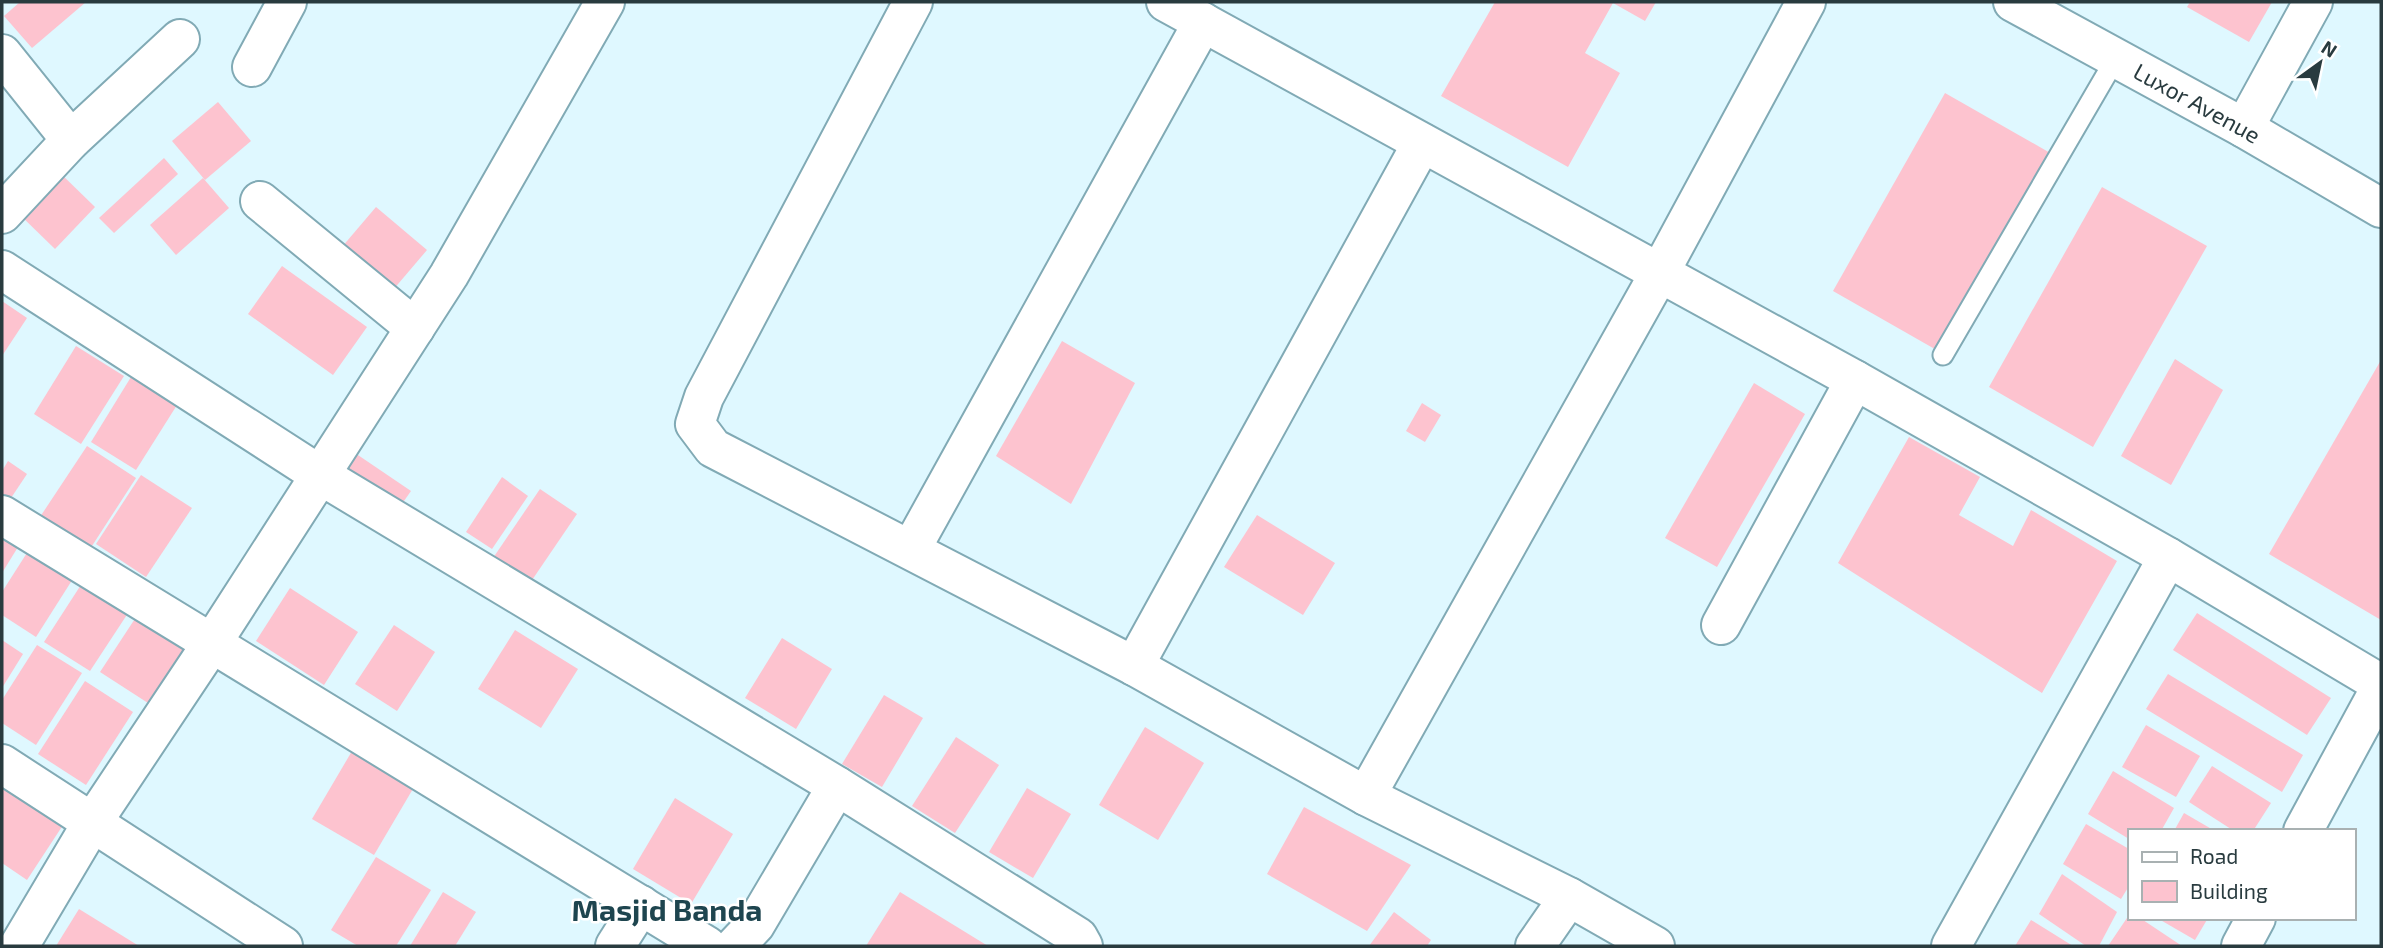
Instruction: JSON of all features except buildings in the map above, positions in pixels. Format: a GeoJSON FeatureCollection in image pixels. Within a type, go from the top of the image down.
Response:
{"type":"FeatureCollection","features":[{"type":"Feature","properties":{"kind":"street"},"geometry":{"type":"LineString","coordinates":[[251,67],[287,2]]}},
{"type":"Feature","properties":{"kind":"street"},"geometry":{"type":"LineString","coordinates":[[19,946],[92,823],[212,643],[449,275],[605,2]]}},
{"type":"Feature","properties":{"kind":"street"},"geometry":{"type":"LineString","coordinates":[[913,2],[704,397],[695,424],[713,448],[1134,666],[1366,796],[1569,897],[1655,946]]}},
{"type":"Feature","properties":{"kind":"street"},"geometry":{"type":"LineString","coordinates":[[1166,2],[1854,380],[2168,557],[2381,686],[2304,829]]}},
{"type":"Feature","properties":{"kind":"street"},"geometry":{"type":"LineString","coordinates":[[1366,796],[1660,272],[1806,2]]}},
{"type":"Feature","properties":{"kind":"street","name":"Luxor Avenue"},"geometry":{"type":"LineString","coordinates":[[2013,2],[2244,128],[2381,208]]}},
{"type":"Feature","properties":{"kind":"street"},"geometry":{"type":"LineString","coordinates":[[2244,128],[2313,2]]}},
{"type":"Feature","properties":{"kind":"street"},"geometry":{"type":"LineString","coordinates":[[911,549],[1203,22]]}},
{"type":"Feature","properties":{"kind":"street"},"geometry":{"type":"LineString","coordinates":[[2,215],[71,139],[180,39]]}},
{"type":"Feature","properties":{"kind":"street"},"geometry":{"type":"LineString","coordinates":[[2,54],[71,139]]}},
{"type":"Feature","properties":{"kind":"street"},"geometry":{"type":"LineString","coordinates":[[1134,666],[1422,143]]}},
{"type":"Feature","properties":{"kind":"street"},"geometry":{"type":"LineString","coordinates":[[260,201],[415,328]]}},
{"type":"Feature","properties":{"kind":"street"},"geometry":{"type":"LineString","coordinates":[[2,270],[320,475],[837,786],[1078,937],[1083,946]]}},
{"type":"Feature","properties":{"kind":"street"},"geometry":{"type":"LineString","coordinates":[[1721,625],[1854,380]]}},
{"type":"Feature","properties":{"kind":"street"},"geometry":{"type":"LineString","coordinates":[[2,515],[706,946]]}},
{"type":"Feature","properties":{"kind":"street"},"geometry":{"type":"LineString","coordinates":[[1951,946],[2168,557]]}},
{"type":"Feature","properties":{"kind":"street"},"geometry":{"type":"LineString","coordinates":[[2,764],[283,946]]}},
{"type":"Feature","properties":{"kind":"street"},"geometry":{"type":"LineString","coordinates":[[735,946],[755,925],[837,786]]}},
{"type":"Feature","properties":{"kind":"street"},"geometry":{"type":"LineString","coordinates":[[1535,946],[1569,897]]}},
{"type":"Feature","properties":{"kind":"street"},"geometry":{"type":"LineString","coordinates":[[614,946],[640,905]]}},
{"type":"Feature","properties":{"kind":"street"},"geometry":{"type":"LineString","coordinates":[[2241,946],[2255,920]]}},
{"type":"Feature","properties":{"kind":"lane"},"geometry":{"type":"LineString","coordinates":[[1943,355],[2116,58]]}},
{"type":"Feature","properties":{"kind":"district","name":"Masjid Banda"},"geometry":{"type":"Point","coordinates":[667,909]}}]}
